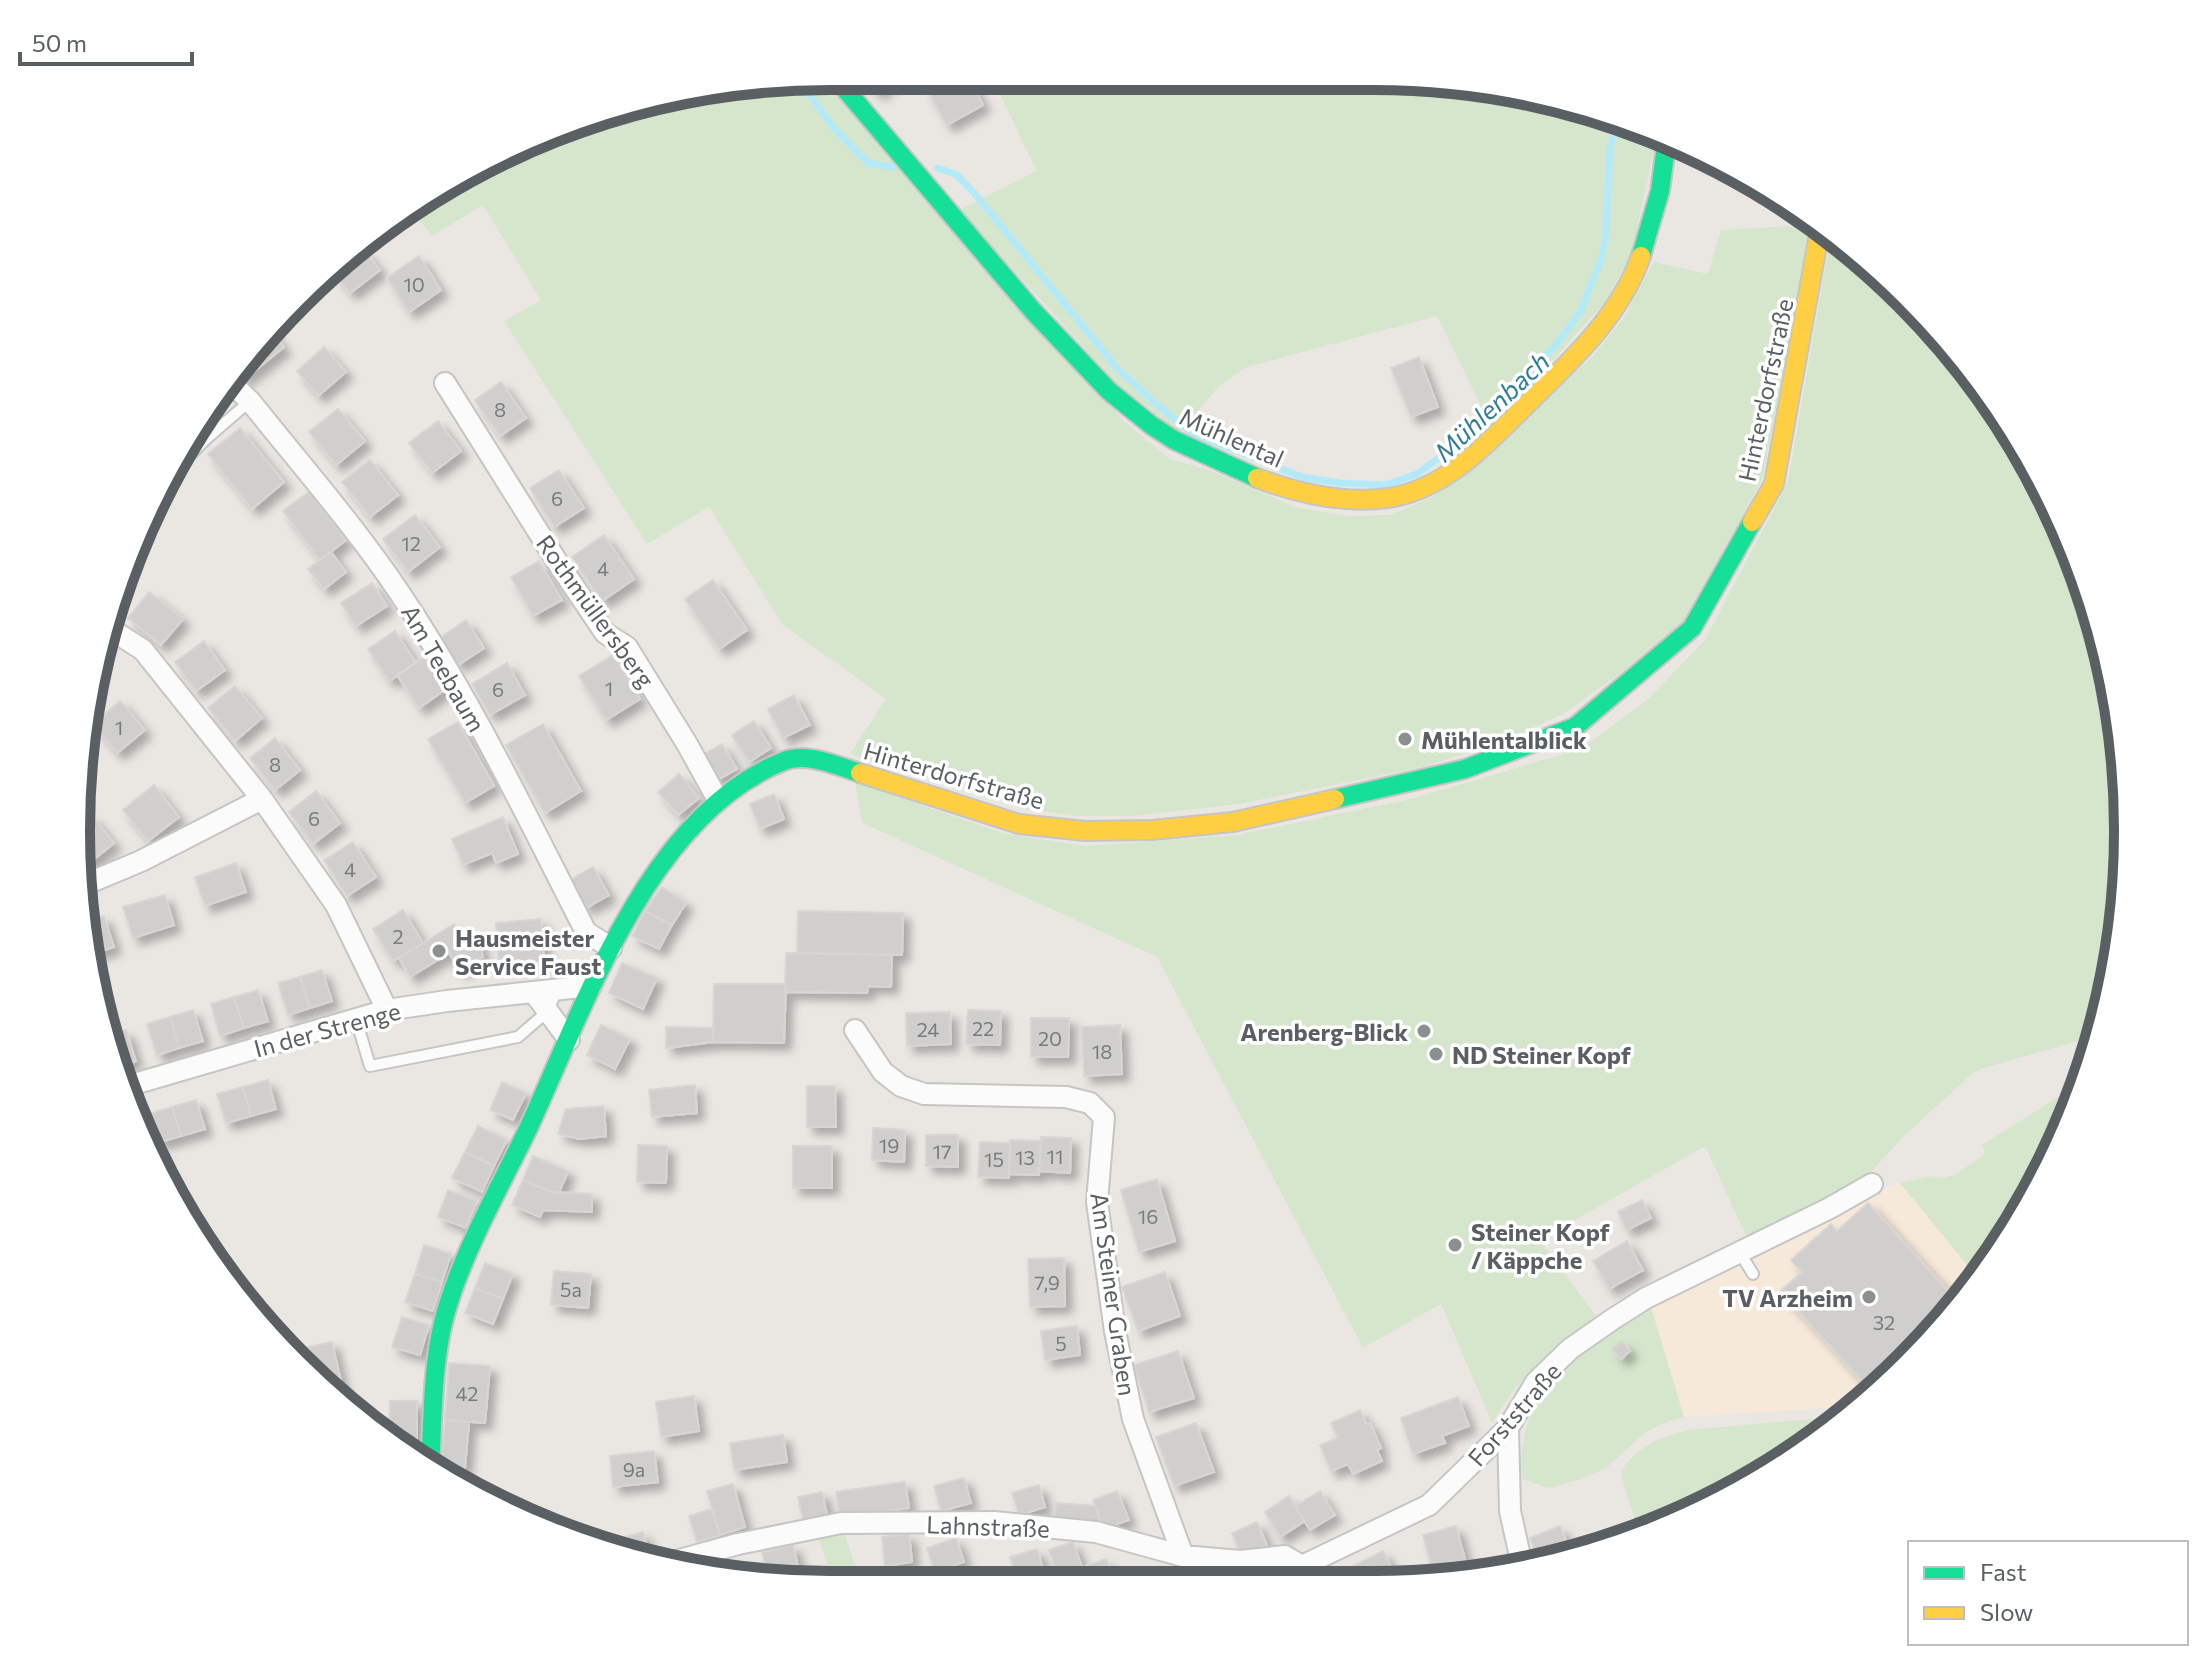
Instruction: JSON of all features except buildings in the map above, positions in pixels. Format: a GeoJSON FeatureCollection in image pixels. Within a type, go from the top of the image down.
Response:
{"type":"FeatureCollection","features":[{"type":"Feature","properties":{"kind":"street","name":"Mühlental"},"geometry":{"type":"LineString","coordinates":[[846,90],[1017,293],[1140,416],[1183,444],[1259,479],[1353,499],[1406,494],[1452,470],[1500,430],[1590,342],[1626,292],[1646,247],[1658,200],[1665,150]]}},
{"type":"Feature","properties":{"kind":"street","name":"Hinterdorfstraße"},"geometry":{"type":"LineString","coordinates":[[431,1453],[435,1380],[443,1323],[462,1269],[591,986],[640,893],[674,848],[718,800],[745,781],[787,759],[820,760],[1019,824],[1085,831],[1152,830],[1233,822],[1420,780],[1465,769],[1575,727],[1692,628],[1774,484],[1818,239]]}},
{"type":"Feature","properties":{"kind":"street","name":"Rothmüllersberg"},"geometry":{"type":"LineString","coordinates":[[445,383],[605,633],[627,647],[718,800]]}},
{"type":"Feature","properties":{"kind":"street","name":"Am Teebaum"},"geometry":{"type":"LineString","coordinates":[[237,389],[359,537],[398,590],[473,715],[586,932],[611,948]]}},
{"type":"Feature","properties":{"kind":"street"},"geometry":{"type":"LineString","coordinates":[[117,633],[143,650],[262,799],[336,905],[387,1010]]}},
{"type":"Feature","properties":{"kind":"street"},"geometry":{"type":"LineString","coordinates":[[92,881],[141,861],[262,799]]}},
{"type":"Feature","properties":{"kind":"street","name":"In der Strenge"},"geometry":{"type":"LineString","coordinates":[[135,1084],[387,1010],[543,999],[591,986]]}},
{"type":"Feature","properties":{"kind":"street"},"geometry":{"type":"LineString","coordinates":[[543,999],[569,1040]]}},
{"type":"Feature","properties":{"kind":"street","name":"Am Steiner Graben"},"geometry":{"type":"LineString","coordinates":[[855,1030],[883,1072],[901,1086],[924,1094],[1066,1097],[1090,1103],[1104,1117],[1097,1202],[1115,1331],[1133,1419],[1183,1556]]}},
{"type":"Feature","properties":{"kind":"street","name":"Forststraße"},"geometry":{"type":"LineString","coordinates":[[1298,1571],[1421,1510],[1439,1496],[1508,1428],[1536,1382],[1570,1349],[1646,1298],[1830,1208],[1872,1184]]}},
{"type":"Feature","properties":{"kind":"street"},"geometry":{"type":"LineString","coordinates":[[1508,1428],[1510,1511],[1520,1557]]}},
{"type":"Feature","properties":{"kind":"street","name":"Lahnstraße"},"geometry":{"type":"LineString","coordinates":[[689,1557],[841,1523],[994,1522],[1096,1532],[1183,1556],[1240,1561],[1285,1556],[1293,1571]]}},
{"type":"Feature","properties":{"kind":"lane"},"geometry":{"type":"LineString","coordinates":[[196,449],[250,401]]}},
{"type":"Feature","properties":{"kind":"lane"},"geometry":{"type":"LineString","coordinates":[[356,1019],[370,1066],[513,1039],[522,1035],[543,999]]}},
{"type":"Feature","properties":{"kind":"lane"},"geometry":{"type":"LineString","coordinates":[[1740,1253],[1753,1274]]}},
{"type":"Feature","properties":{"kind":"shaded area"},"geometry":{"type":"Polygon","coordinates":[[[1900,1183],[1970,1268],[1961,1281],[1897,1354],[1837,1407],[1684,1417],[1651,1307],[1805,1234],[1863,1197],[1900,1183]]]}},
{"type":"Feature","properties":{"kind":"green space"},"geometry":{"type":"Polygon","coordinates":[[[835,90],[1125,422],[1170,459],[1209,470],[1295,507],[1346,516],[1391,515],[1434,496],[1590,359],[1623,319],[1654,262],[1708,274],[1721,230],[1800,226],[1810,233],[1763,478],[1684,620],[1618,675],[1563,714],[1499,743],[1423,767],[1239,804],[1133,816],[1077,816],[1025,809],[850,754],[886,699],[782,624],[709,507],[647,544],[504,321],[541,300],[483,205],[432,236],[417,217],[419,215],[503,166],[592,129],[686,104],[734,96],[835,90]]]}},
{"type":"Feature","properties":{"kind":"green space"},"geometry":{"type":"Polygon","coordinates":[[[998,90],[1374,90],[1470,96],[1565,115],[1655,145],[1632,253],[1605,302],[1555,358],[1489,422],[1437,316],[1247,367],[1219,386],[1180,432],[1116,383],[959,210],[1037,171],[998,90]]]}},
{"type":"Feature","properties":{"kind":"green space"},"geometry":{"type":"Polygon","coordinates":[[[1829,247],[1862,274],[1930,342],[1989,419],[2038,503],[2075,592],[2100,686],[2108,734],[2114,830],[2108,927],[2084,1039],[1975,1071],[1906,1134],[1871,1172],[1826,1202],[1748,1240],[1705,1146],[1540,1240],[1596,1316],[1525,1377],[1492,1423],[1441,1304],[1363,1348],[1157,957],[862,823],[855,782],[1002,833],[1086,846],[1237,835],[1411,799],[1581,749],[1648,699],[1705,640],[1788,482],[1829,247]]]}},
{"type":"Feature","properties":{"kind":"green space"},"geometry":{"type":"Polygon","coordinates":[[[2066,1092],[2038,1158],[2015,1201],[1970,1268],[1900,1183],[1955,1175],[1985,1154],[1982,1145],[2066,1092]]]}},
{"type":"Feature","properties":{"kind":"green space"},"geometry":{"type":"Polygon","coordinates":[[[1651,1307],[1684,1417],[1663,1423],[1645,1433],[1606,1468],[1576,1481],[1548,1488],[1522,1479],[1522,1447],[1529,1420],[1541,1396],[1558,1375],[1579,1357],[1651,1307]]]}},
{"type":"Feature","properties":{"kind":"green space"},"geometry":{"type":"Polygon","coordinates":[[[1824,1418],[1744,1472],[1701,1495],[1636,1523],[1621,1475],[1625,1465],[1636,1453],[1656,1440],[1687,1430],[1824,1418]]]}},
{"type":"Feature","properties":{"kind":"green space"},"geometry":{"type":"Polygon","coordinates":[[[841,1523],[857,1571],[830,1571],[815,1528],[841,1523]]]}},
{"type":"Feature","properties":{"kind":"waterway","name":"Mühlenbach"},"geometry":{"type":"LineString","coordinates":[[807,91],[833,127],[868,163],[893,167]]}},
{"type":"Feature","properties":{"kind":"waterway","name":"Mühlenbach"},"geometry":{"type":"LineString","coordinates":[[938,168],[957,175],[975,194],[1118,369],[1192,433],[1302,477],[1385,485],[1417,474],[1444,454],[1556,345],[1580,312],[1605,243],[1610,148],[1616,130]]}},
{"type":"Feature","properties":{"kind":"traffic: fast"},"geometry":{"type":"LineString","coordinates":[[846,90],[1033,311],[1109,391],[1174,440],[1257,478]]}},
{"type":"Feature","properties":{"kind":"traffic: fast"},"geometry":{"type":"LineString","coordinates":[[1641,256],[1660,191],[1665,150]]}},
{"type":"Feature","properties":{"kind":"traffic: fast"},"geometry":{"type":"LineString","coordinates":[[1335,799],[1465,769],[1575,727],[1692,628],[1752,522]]}},
{"type":"Feature","properties":{"kind":"traffic: fast"},"geometry":{"type":"LineString","coordinates":[[431,1453],[437,1358],[450,1298],[481,1224],[626,919],[658,869],[695,824],[736,787],[793,759],[822,761],[860,773]]}},
{"type":"Feature","properties":{"kind":"traffic: slow"},"geometry":{"type":"LineString","coordinates":[[1752,522],[1774,484],[1818,239]]}},
{"type":"Feature","properties":{"kind":"traffic: slow"},"geometry":{"type":"LineString","coordinates":[[1257,478],[1321,496],[1355,500],[1409,493],[1447,475],[1497,434],[1593,336],[1621,298],[1641,256]]}},
{"type":"Feature","properties":{"kind":"traffic: slow"},"geometry":{"type":"LineString","coordinates":[[860,773],[1019,824],[1085,831],[1152,830],[1233,822],[1335,799]]}},
{"type":"Feature","properties":{"kind":"place","name":"Mühlentalblick"},"geometry":{"type":"Point","coordinates":[1405,739]}},
{"type":"Feature","properties":{"kind":"place","name":"Hausmeister Service Faust"},"geometry":{"type":"Point","coordinates":[439,951]}},
{"type":"Feature","properties":{"kind":"place","name":"Arenberg-Blick"},"geometry":{"type":"Point","coordinates":[1424,1031]}},
{"type":"Feature","properties":{"kind":"place","name":"ND Steiner Kopf"},"geometry":{"type":"Point","coordinates":[1436,1054]}},
{"type":"Feature","properties":{"kind":"place","name":"Steiner Kopf / Käppche"},"geometry":{"type":"Point","coordinates":[1455,1245]}},
{"type":"Feature","properties":{"kind":"place","name":"TV Arzheim"},"geometry":{"type":"Point","coordinates":[1869,1297]}}]}
